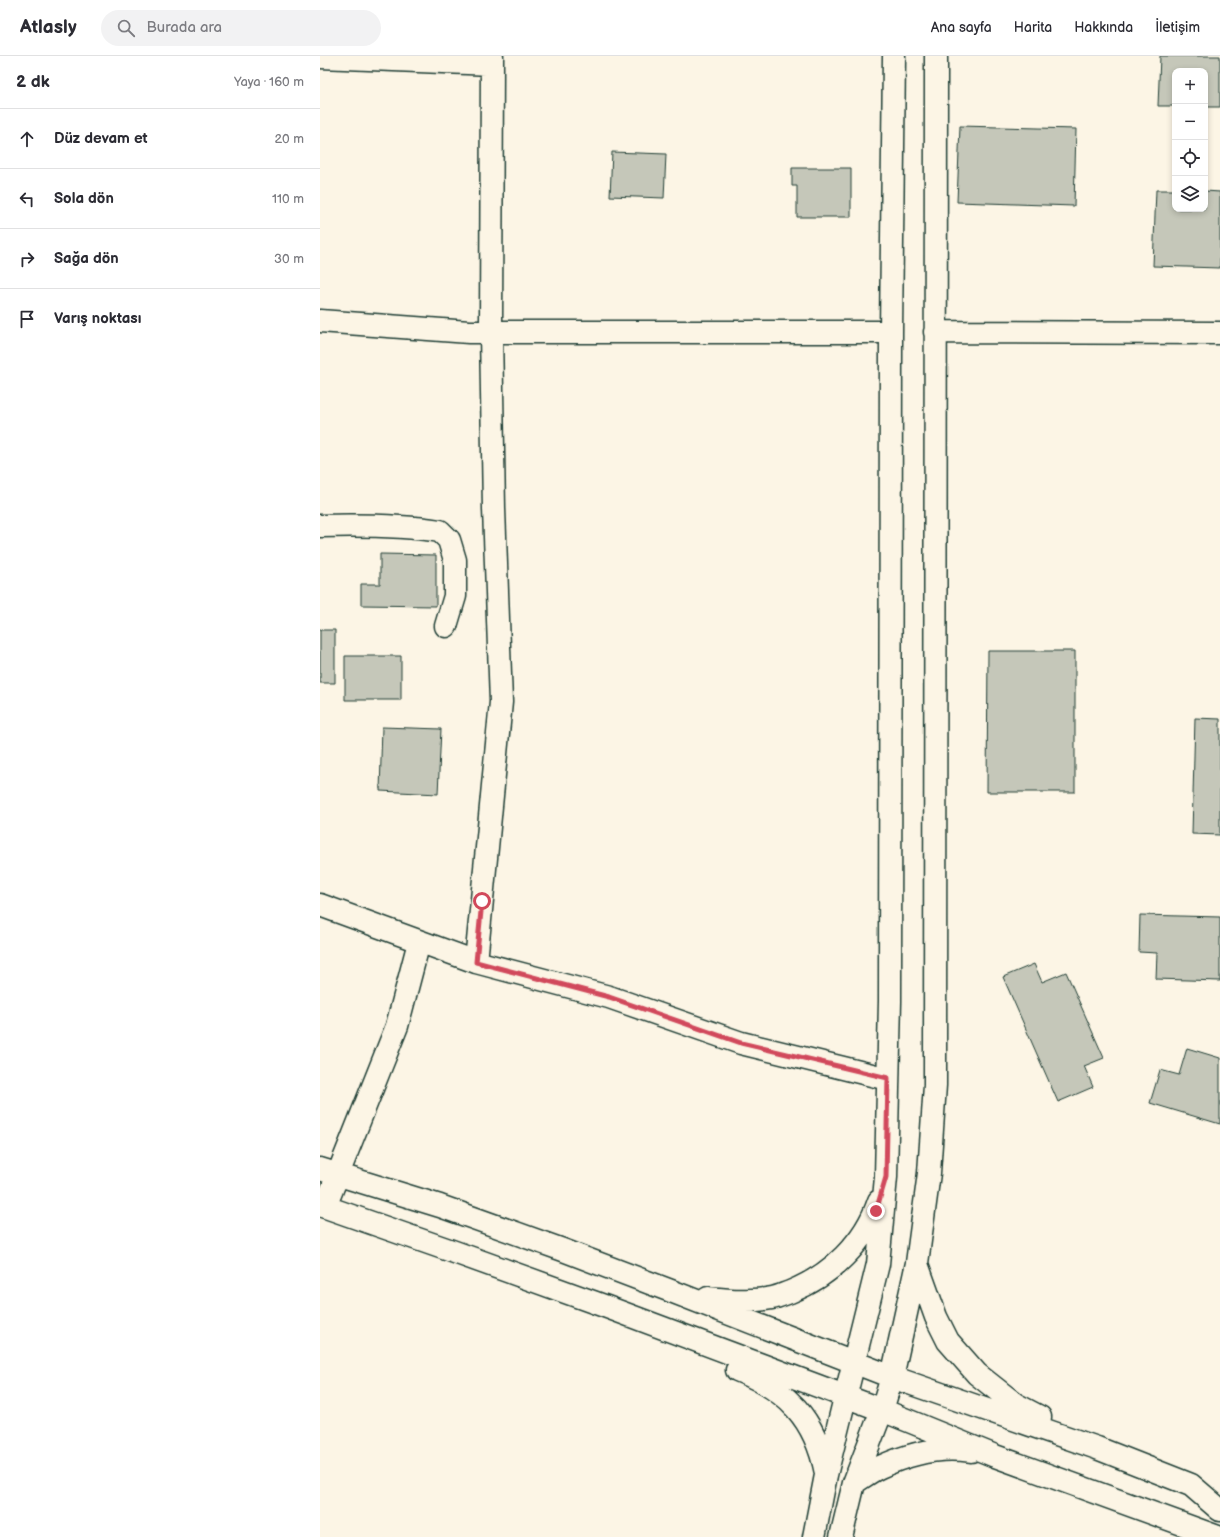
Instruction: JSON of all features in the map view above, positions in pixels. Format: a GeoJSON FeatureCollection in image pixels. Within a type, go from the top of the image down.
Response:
{"type":"FeatureCollection","features":[{"type":"Feature","properties":{"kind":"street"},"geometry":{"type":"LineString","coordinates":[[814,1537],[826,1475],[845,1396],[855,1363],[878,1264],[886,1177],[890,985],[891,332],[894,56]]}},
{"type":"Feature","properties":{"kind":"street"},"geometry":{"type":"LineString","coordinates":[[841,1537],[854,1483],[882,1410],[892,1377],[917,1263],[929,1173],[935,1084],[936,56]]}},
{"type":"Feature","properties":{"kind":"street"},"geometry":{"type":"LineString","coordinates":[[320,57],[492,60],[491,332],[494,509],[501,702],[476,962]]}},
{"type":"Feature","properties":{"kind":"street"},"geometry":{"type":"LineString","coordinates":[[320,321],[468,332],[891,332]]}},
{"type":"Feature","properties":{"kind":"street"},"geometry":{"type":"LineString","coordinates":[[935,332],[1220,333]]}},
{"type":"Feature","properties":{"kind":"street"},"geometry":{"type":"LineString","coordinates":[[320,526],[371,524],[414,527],[440,531],[449,540],[455,560],[455,596],[446,626]]}},
{"type":"Feature","properties":{"kind":"street"},"geometry":{"type":"LineString","coordinates":[[320,905],[476,962],[609,997],[741,1043],[888,1078]]}},
{"type":"Feature","properties":{"kind":"street"},"geometry":{"type":"LineString","coordinates":[[419,942],[397,1026],[329,1172],[323,1206],[607,1307],[882,1410],[996,1456],[1218,1537]]}},
{"type":"Feature","properties":{"kind":"street"},"geometry":{"type":"LineString","coordinates":[[329,1172],[440,1206],[671,1291],[892,1377],[1097,1448],[1191,1484],[1220,1510]]}},
{"type":"Feature","properties":{"kind":"street"},"geometry":{"type":"LineString","coordinates":[[671,1291],[707,1298],[741,1301],[773,1298],[806,1285],[835,1266],[858,1240],[876,1211],[886,1177]]}},
{"type":"Feature","properties":{"kind":"street"},"geometry":{"type":"LineString","coordinates":[[917,1263],[936,1317],[948,1341],[977,1374],[1016,1404],[1097,1448]]}},
{"type":"Feature","properties":{"kind":"street"},"geometry":{"type":"LineString","coordinates":[[607,1307],[622,1322],[763,1381],[777,1390],[801,1414],[810,1428],[818,1442],[826,1475]]}},
{"type":"Feature","properties":{"kind":"street"},"geometry":{"type":"LineString","coordinates":[[854,1483],[879,1467],[907,1456],[936,1451],[966,1450],[996,1456]]}},
{"type":"Feature","properties":{"kind":"building"},"geometry":{"type":"Polygon","coordinates":[[[1160,56],[1220,56],[1220,107],[1208,107],[1208,68],[1172,68],[1172,106],[1158,106],[1160,56]]]}},
{"type":"Feature","properties":{"kind":"building"},"geometry":{"type":"Polygon","coordinates":[[[960,126],[1076,129],[1074,206],[957,202],[960,126]]]}},
{"type":"Feature","properties":{"kind":"building"},"geometry":{"type":"Polygon","coordinates":[[[612,152],[666,154],[664,198],[610,196],[612,152]]]}},
{"type":"Feature","properties":{"kind":"building"},"geometry":{"type":"Polygon","coordinates":[[[792,168],[851,168],[851,217],[797,217],[797,186],[792,186],[792,168]]]}},
{"type":"Feature","properties":{"kind":"building"},"geometry":{"type":"Polygon","coordinates":[[[1156,190],[1172,190],[1172,212],[1208,212],[1208,191],[1220,192],[1220,268],[1153,266],[1156,190]]]}},
{"type":"Feature","properties":{"kind":"building"},"geometry":{"type":"Polygon","coordinates":[[[380,554],[436,555],[436,606],[361,605],[361,584],[380,584],[380,554]]]}},
{"type":"Feature","properties":{"kind":"building"},"geometry":{"type":"Polygon","coordinates":[[[320,630],[335,630],[335,683],[320,683],[320,630]]]}},
{"type":"Feature","properties":{"kind":"building"},"geometry":{"type":"Polygon","coordinates":[[[988,651],[1075,651],[1075,792],[987,792],[988,651]]]}},
{"type":"Feature","properties":{"kind":"building"},"geometry":{"type":"Polygon","coordinates":[[[345,656],[401,656],[401,700],[345,700],[345,656]]]}},
{"type":"Feature","properties":{"kind":"building"},"geometry":{"type":"Polygon","coordinates":[[[1195,718],[1220,719],[1220,835],[1192,834],[1195,718]]]}},
{"type":"Feature","properties":{"kind":"building"},"geometry":{"type":"Polygon","coordinates":[[[382,727],[441,729],[438,794],[380,791],[382,727]]]}},
{"type":"Feature","properties":{"kind":"building"},"geometry":{"type":"Polygon","coordinates":[[[1140,915],[1220,917],[1220,981],[1156,979],[1157,953],[1139,952],[1140,915]]]}},
{"type":"Feature","properties":{"kind":"building"},"geometry":{"type":"Polygon","coordinates":[[[1034,964],[1042,982],[1066,972],[1104,1058],[1084,1066],[1093,1087],[1058,1102],[1003,977],[1034,964]]]}},
{"type":"Feature","properties":{"kind":"building"},"geometry":{"type":"Polygon","coordinates":[[[1187,1048],[1220,1058],[1220,1124],[1150,1103],[1160,1070],[1179,1075],[1187,1048]]]}},
{"type":"Feature","properties":{"kind":"route"},"geometry":{"type":"LineString","coordinates":[[482,901],[476,962],[609,997],[741,1043],[888,1078],[886,1177],[876,1211]]}}]}
